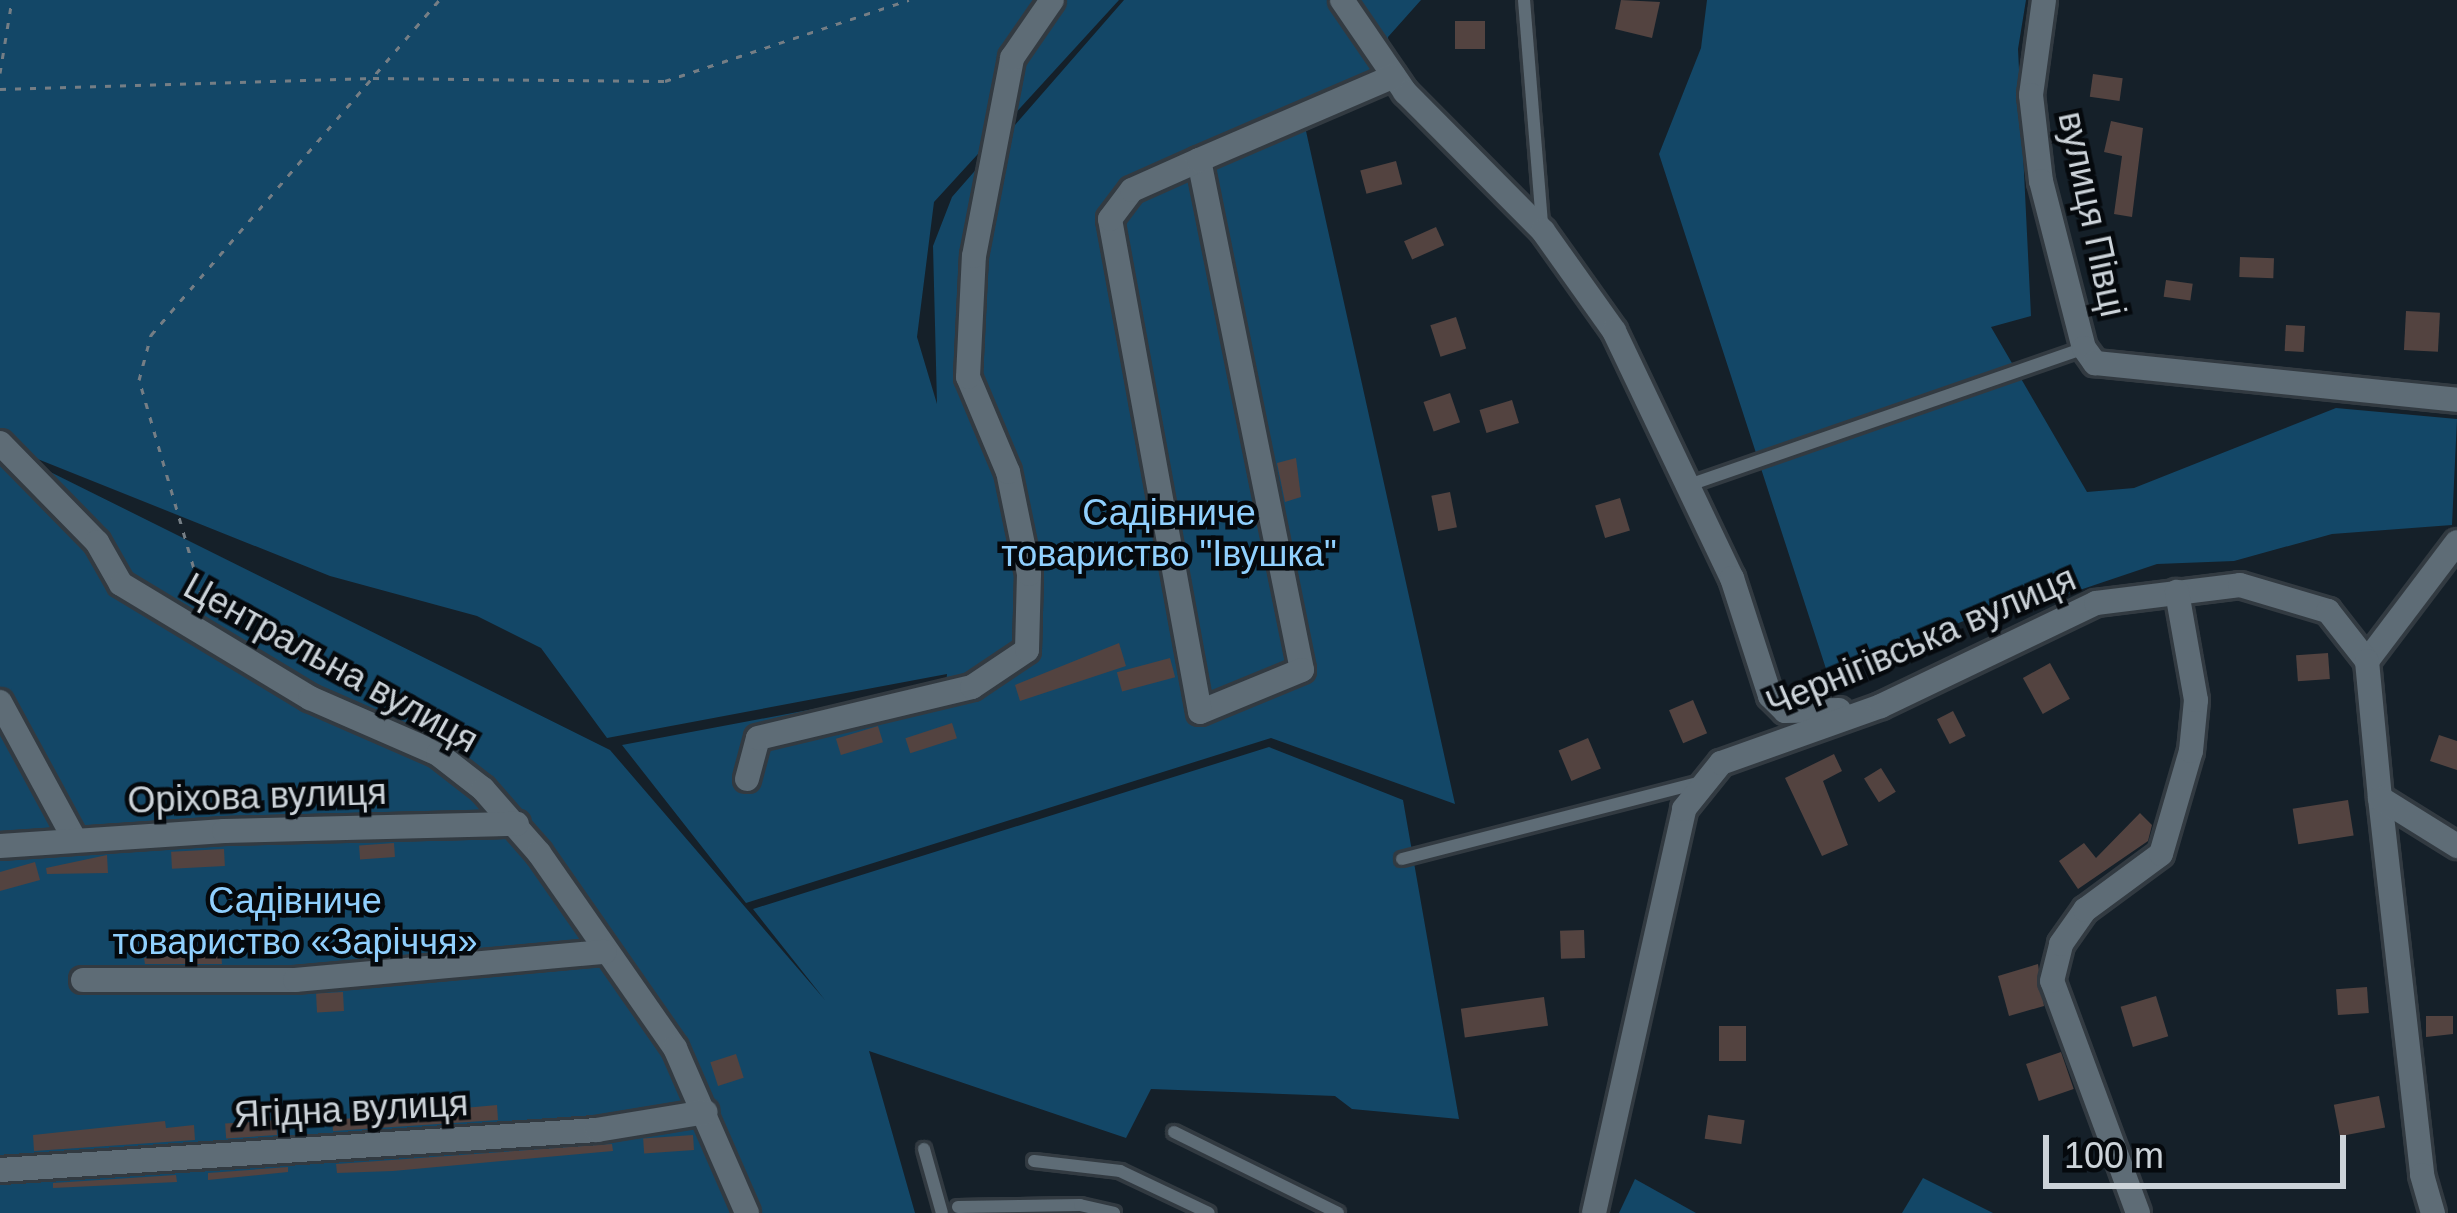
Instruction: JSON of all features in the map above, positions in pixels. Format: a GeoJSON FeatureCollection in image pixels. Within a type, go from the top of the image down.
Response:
{"type":"FeatureCollection","features":[{"type":"Feature","properties":{"kind":"street"},"geometry":{"type":"LineString","coordinates":[[747,778],[758,739],[972,687],[1028,650],[1029,574],[1012,492],[968,377],[974,256],[1012,58],[1052,0]]}},
{"type":"Feature","properties":{"kind":"street"},"geometry":{"type":"LineString","coordinates":[[1342,0],[1394,76],[1543,231],[1614,331],[1732,578],[1770,696],[1785,711],[1807,714],[1881,706]]}},
{"type":"Feature","properties":{"kind":"street","name":"вулиця Півці"},"geometry":{"type":"LineString","coordinates":[[2044,0],[2031,95],[2041,181],[2084,348],[2110,369],[2457,400]]}},
{"type":"Feature","properties":{"kind":"street"},"geometry":{"type":"LineString","coordinates":[[1198,160],[1303,670],[1201,712],[1110,219],[1132,190],[1198,160],[1394,76]]}},
{"type":"Feature","properties":{"kind":"street","name":"Центральна вулиця"},"geometry":{"type":"LineString","coordinates":[[0,443],[97,542],[121,584],[310,698],[437,754],[518,824],[675,1048],[747,1213]]}},
{"type":"Feature","properties":{"kind":"street"},"geometry":{"type":"LineString","coordinates":[[2433,1213],[2422,1175],[2367,661],[2457,542]]}},
{"type":"Feature","properties":{"kind":"street","name":"Чернігівська вулиця"},"geometry":{"type":"LineString","coordinates":[[1594,1213],[1684,809],[1721,763],[1881,706],[2096,602],[2240,585],[2328,610],[2367,661]]}},
{"type":"Feature","properties":{"kind":"street"},"geometry":{"type":"LineString","coordinates":[[2138,1213],[2052,981],[2061,944],[2085,910],[2161,854],[2191,751],[2196,700],[2176,592]]}},
{"type":"Feature","properties":{"kind":"street"},"geometry":{"type":"LineString","coordinates":[[0,702],[75,840]]}},
{"type":"Feature","properties":{"kind":"street"},"geometry":{"type":"LineString","coordinates":[[2380,798],[2457,846]]}},
{"type":"Feature","properties":{"kind":"street","name":"Оріхова вулиця"},"geometry":{"type":"LineString","coordinates":[[0,846],[518,824]]}},
{"type":"Feature","properties":{"kind":"street"},"geometry":{"type":"LineString","coordinates":[[83,980],[296,980],[605,952]]}},
{"type":"Feature","properties":{"kind":"street","name":"Ягідна вулиця"},"geometry":{"type":"LineString","coordinates":[[0,1170],[597,1130],[706,1112]]}},
{"type":"Feature","properties":{"kind":"lane"},"geometry":{"type":"LineString","coordinates":[[1524,0],[1543,231]]}},
{"type":"Feature","properties":{"kind":"lane"},"geometry":{"type":"LineString","coordinates":[[1689,485],[2084,348]]}},
{"type":"Feature","properties":{"kind":"lane"},"geometry":{"type":"LineString","coordinates":[[1402,859],[1709,780]]}},
{"type":"Feature","properties":{"kind":"lane"},"geometry":{"type":"LineString","coordinates":[[1174,1132],[1338,1213]]}},
{"type":"Feature","properties":{"kind":"lane"},"geometry":{"type":"LineString","coordinates":[[924,1149],[942,1213]]}},
{"type":"Feature","properties":{"kind":"lane"},"geometry":{"type":"LineString","coordinates":[[1034,1161],[1120,1171],[1209,1213]]}},
{"type":"Feature","properties":{"kind":"lane"},"geometry":{"type":"LineString","coordinates":[[958,1207],[1080,1205],[1114,1213]]}},
{"type":"Feature","properties":{"kind":"path"},"geometry":{"type":"LineString","coordinates":[[0,73],[13,0]]}},
{"type":"Feature","properties":{"kind":"path"},"geometry":{"type":"LineString","coordinates":[[217,646],[139,380],[152,335],[439,0]]}},
{"type":"Feature","properties":{"kind":"path"},"geometry":{"type":"LineString","coordinates":[[0,89],[373,78],[665,81],[909,0]]}},
{"type":"Feature","properties":{"kind":"green space","name":"Садівниче товариство \"Івушка\""},"geometry":{"type":"Polygon","coordinates":[[[0,0],[1119,0],[934,202],[917,337],[937,404],[933,246],[952,197],[1124,0],[1421,0],[1388,37],[1394,90],[1306,131],[1455,804],[1271,738],[746,903],[622,745],[946,684],[947,674],[607,738],[541,648],[477,616],[330,576],[0,444],[0,0]]]}},
{"type":"Feature","properties":{"kind":"green space"},"geometry":{"type":"Polygon","coordinates":[[[1707,0],[2026,0],[2018,49],[2031,316],[1991,327],[2087,492],[2134,488],[2336,408],[2457,419],[2452,525],[2332,534],[2234,561],[2157,564],[2047,601],[2044,589],[1828,675],[1659,154],[1701,48],[1707,0]]]}},
{"type":"Feature","properties":{"kind":"green space","name":"Садівниче товариство «Заріччя»"},"geometry":{"type":"Polygon","coordinates":[[[0,447],[610,750],[825,1000],[753,909],[1269,747],[1403,800],[1459,1119],[1352,1109],[1335,1096],[1151,1089],[1126,1138],[869,1051],[915,1213],[0,1213],[0,447]]]}},
{"type":"Feature","properties":{"kind":"green space"},"geometry":{"type":"Polygon","coordinates":[[[1923,1178],[1993,1213],[1902,1213],[1923,1178]]]}},
{"type":"Feature","properties":{"kind":"green space"},"geometry":{"type":"Polygon","coordinates":[[[1635,1179],[1696,1213],[1619,1213],[1635,1179]]]}},
{"type":"Feature","properties":{"kind":"building"},"geometry":{"type":"Polygon","coordinates":[[[1621,0],[1660,2],[1652,38],[1615,29],[1621,0]]]}},
{"type":"Feature","properties":{"kind":"building"},"geometry":{"type":"Polygon","coordinates":[[[1455,21],[1485,21],[1485,49],[1455,49],[1455,21]]]}},
{"type":"Feature","properties":{"kind":"building"},"geometry":{"type":"Polygon","coordinates":[[[2093,74],[2123,78],[2120,101],[2090,97],[2093,74]]]}},
{"type":"Feature","properties":{"kind":"building"},"geometry":{"type":"Polygon","coordinates":[[[2111,121],[2143,128],[2132,217],[2114,214],[2122,156],[2104,152],[2111,121]]]}},
{"type":"Feature","properties":{"kind":"building"},"geometry":{"type":"Polygon","coordinates":[[[1396,161],[1402,184],[1366,194],[1360,171],[1396,161]]]}},
{"type":"Feature","properties":{"kind":"building"},"geometry":{"type":"Polygon","coordinates":[[[1436,227],[1444,245],[1412,260],[1404,241],[1436,227]]]}},
{"type":"Feature","properties":{"kind":"building"},"geometry":{"type":"Polygon","coordinates":[[[2240,257],[2274,258],[2273,278],[2239,277],[2240,257]]]}},
{"type":"Feature","properties":{"kind":"building"},"geometry":{"type":"Polygon","coordinates":[[[2166,280],[2193,284],[2190,301],[2164,297],[2166,280]]]}},
{"type":"Feature","properties":{"kind":"building"},"geometry":{"type":"Polygon","coordinates":[[[2406,311],[2440,313],[2438,352],[2404,350],[2406,311]]]}},
{"type":"Feature","properties":{"kind":"building"},"geometry":{"type":"Polygon","coordinates":[[[1456,317],[1466,348],[1441,357],[1430,325],[1456,317]]]}},
{"type":"Feature","properties":{"kind":"building"},"geometry":{"type":"Polygon","coordinates":[[[2286,325],[2305,326],[2304,352],[2285,351],[2286,325]]]}},
{"type":"Feature","properties":{"kind":"building"},"geometry":{"type":"Polygon","coordinates":[[[1450,393],[1460,422],[1434,431],[1424,402],[1450,393]]]}},
{"type":"Feature","properties":{"kind":"building"},"geometry":{"type":"Polygon","coordinates":[[[1512,400],[1519,423],[1487,433],[1479,410],[1512,400]]]}},
{"type":"Feature","properties":{"kind":"building"},"geometry":{"type":"Polygon","coordinates":[[[1296,458],[1301,497],[1285,502],[1277,463],[1296,458]]]}},
{"type":"Feature","properties":{"kind":"building"},"geometry":{"type":"Polygon","coordinates":[[[1450,492],[1457,527],[1438,531],[1431,496],[1450,492]]]}},
{"type":"Feature","properties":{"kind":"building"},"geometry":{"type":"Polygon","coordinates":[[[1620,498],[1630,531],[1605,538],[1595,506],[1620,498]]]}},
{"type":"Feature","properties":{"kind":"building"},"geometry":{"type":"Polygon","coordinates":[[[1119,643],[1126,666],[1020,701],[1015,685],[1119,643]]]}},
{"type":"Feature","properties":{"kind":"building"},"geometry":{"type":"Polygon","coordinates":[[[2328,653],[2330,679],[2298,681],[2296,655],[2328,653]]]}},
{"type":"Feature","properties":{"kind":"building"},"geometry":{"type":"Polygon","coordinates":[[[1170,658],[1175,677],[1122,692],[1117,672],[1170,658]]]}},
{"type":"Feature","properties":{"kind":"building"},"geometry":{"type":"Polygon","coordinates":[[[2050,663],[2070,699],[2043,714],[2023,678],[2050,663]]]}},
{"type":"Feature","properties":{"kind":"building"},"geometry":{"type":"Polygon","coordinates":[[[1693,700],[1707,733],[1683,743],[1669,710],[1693,700]]]}},
{"type":"Feature","properties":{"kind":"building"},"geometry":{"type":"Polygon","coordinates":[[[1953,711],[1966,736],[1950,744],[1937,719],[1953,711]]]}},
{"type":"Feature","properties":{"kind":"building"},"geometry":{"type":"Polygon","coordinates":[[[952,723],[957,738],[910,753],[905,738],[952,723]]]}},
{"type":"Feature","properties":{"kind":"building"},"geometry":{"type":"Polygon","coordinates":[[[878,726],[883,742],[841,755],[836,739],[878,726]]]}},
{"type":"Feature","properties":{"kind":"building"},"geometry":{"type":"Polygon","coordinates":[[[2439,735],[2457,741],[2457,770],[2430,761],[2439,735]]]}},
{"type":"Feature","properties":{"kind":"building"},"geometry":{"type":"Polygon","coordinates":[[[1588,738],[1601,768],[1571,781],[1559,751],[1588,738]]]}},
{"type":"Feature","properties":{"kind":"building"},"geometry":{"type":"Polygon","coordinates":[[[1834,754],[1842,771],[1823,781],[1848,845],[1822,856],[1785,778],[1834,754]]]}},
{"type":"Feature","properties":{"kind":"building"},"geometry":{"type":"Polygon","coordinates":[[[1881,768],[1896,792],[1879,802],[1864,779],[1881,768]]]}},
{"type":"Feature","properties":{"kind":"building"},"geometry":{"type":"Polygon","coordinates":[[[2348,800],[2354,836],[2298,844],[2293,809],[2348,800]]]}},
{"type":"Feature","properties":{"kind":"building"},"geometry":{"type":"Polygon","coordinates":[[[2140,813],[2152,825],[2148,841],[2078,889],[2059,861],[2084,843],[2096,858],[2140,813]]]}},
{"type":"Feature","properties":{"kind":"building"},"geometry":{"type":"Polygon","coordinates":[[[394,843],[395,857],[360,859],[359,845],[394,843]]]}},
{"type":"Feature","properties":{"kind":"building"},"geometry":{"type":"Polygon","coordinates":[[[224,849],[225,866],[172,869],[171,852],[224,849]]]}},
{"type":"Feature","properties":{"kind":"building"},"geometry":{"type":"Polygon","coordinates":[[[107,855],[108,873],[47,874],[46,868],[107,855]]]}},
{"type":"Feature","properties":{"kind":"building"},"geometry":{"type":"Polygon","coordinates":[[[35,862],[40,880],[0,891],[0,872],[35,862]]]}},
{"type":"Feature","properties":{"kind":"building"},"geometry":{"type":"Polygon","coordinates":[[[1584,930],[1585,958],[1561,959],[1560,931],[1584,930]]]}},
{"type":"Feature","properties":{"kind":"building"},"geometry":{"type":"Polygon","coordinates":[[[221,952],[222,964],[145,964],[144,958],[221,952]]]}},
{"type":"Feature","properties":{"kind":"building"},"geometry":{"type":"Polygon","coordinates":[[[2038,964],[2044,1006],[2009,1016],[1998,976],[2038,964]]]}},
{"type":"Feature","properties":{"kind":"building"},"geometry":{"type":"Polygon","coordinates":[[[2367,987],[2369,1013],[2338,1015],[2336,989],[2367,987]]]}},
{"type":"Feature","properties":{"kind":"building"},"geometry":{"type":"Polygon","coordinates":[[[343,992],[344,1011],[317,1012],[316,993],[343,992]]]}},
{"type":"Feature","properties":{"kind":"building"},"geometry":{"type":"Polygon","coordinates":[[[2156,996],[2168,1036],[2133,1047],[2121,1007],[2156,996]]]}},
{"type":"Feature","properties":{"kind":"building"},"geometry":{"type":"Polygon","coordinates":[[[1544,997],[1548,1026],[1465,1037],[1461,1009],[1544,997]]]}},
{"type":"Feature","properties":{"kind":"building"},"geometry":{"type":"Polygon","coordinates":[[[2426,1016],[2453,1016],[2453,1034],[2426,1037],[2426,1016]]]}},
{"type":"Feature","properties":{"kind":"building"},"geometry":{"type":"Polygon","coordinates":[[[1719,1026],[1746,1026],[1746,1061],[1719,1061],[1719,1026]]]}},
{"type":"Feature","properties":{"kind":"building"},"geometry":{"type":"Polygon","coordinates":[[[2061,1052],[2074,1089],[2039,1101],[2026,1064],[2061,1052]]]}},
{"type":"Feature","properties":{"kind":"building"},"geometry":{"type":"Polygon","coordinates":[[[736,1054],[744,1078],[718,1086],[710,1062],[736,1054]]]}},
{"type":"Feature","properties":{"kind":"building"},"geometry":{"type":"Polygon","coordinates":[[[2379,1096],[2385,1127],[2340,1136],[2334,1105],[2379,1096]]]}},
{"type":"Feature","properties":{"kind":"building"},"geometry":{"type":"Polygon","coordinates":[[[497,1105],[498,1120],[333,1131],[332,1120],[497,1105]]]}},
{"type":"Feature","properties":{"kind":"building"},"geometry":{"type":"Polygon","coordinates":[[[1708,1115],[1745,1120],[1741,1144],[1705,1139],[1708,1115]]]}},
{"type":"Feature","properties":{"kind":"building"},"geometry":{"type":"Polygon","coordinates":[[[276,1120],[277,1135],[226,1139],[225,1124],[276,1120]]]}},
{"type":"Feature","properties":{"kind":"building"},"geometry":{"type":"Polygon","coordinates":[[[165,1121],[166,1128],[194,1125],[195,1140],[34,1151],[33,1135],[165,1121]]]}},
{"type":"Feature","properties":{"kind":"building"},"geometry":{"type":"Polygon","coordinates":[[[693,1135],[694,1150],[644,1153],[643,1138],[693,1135]]]}},
{"type":"Feature","properties":{"kind":"building"},"geometry":{"type":"Polygon","coordinates":[[[612,1144],[613,1151],[393,1171],[337,1173],[336,1164],[612,1144]]]}},
{"type":"Feature","properties":{"kind":"building"},"geometry":{"type":"Polygon","coordinates":[[[288,1167],[288,1172],[208,1180],[208,1173],[288,1167]]]}},
{"type":"Feature","properties":{"kind":"building"},"geometry":{"type":"Polygon","coordinates":[[[176,1175],[177,1182],[53,1188],[53,1183],[176,1175]]]}}]}
